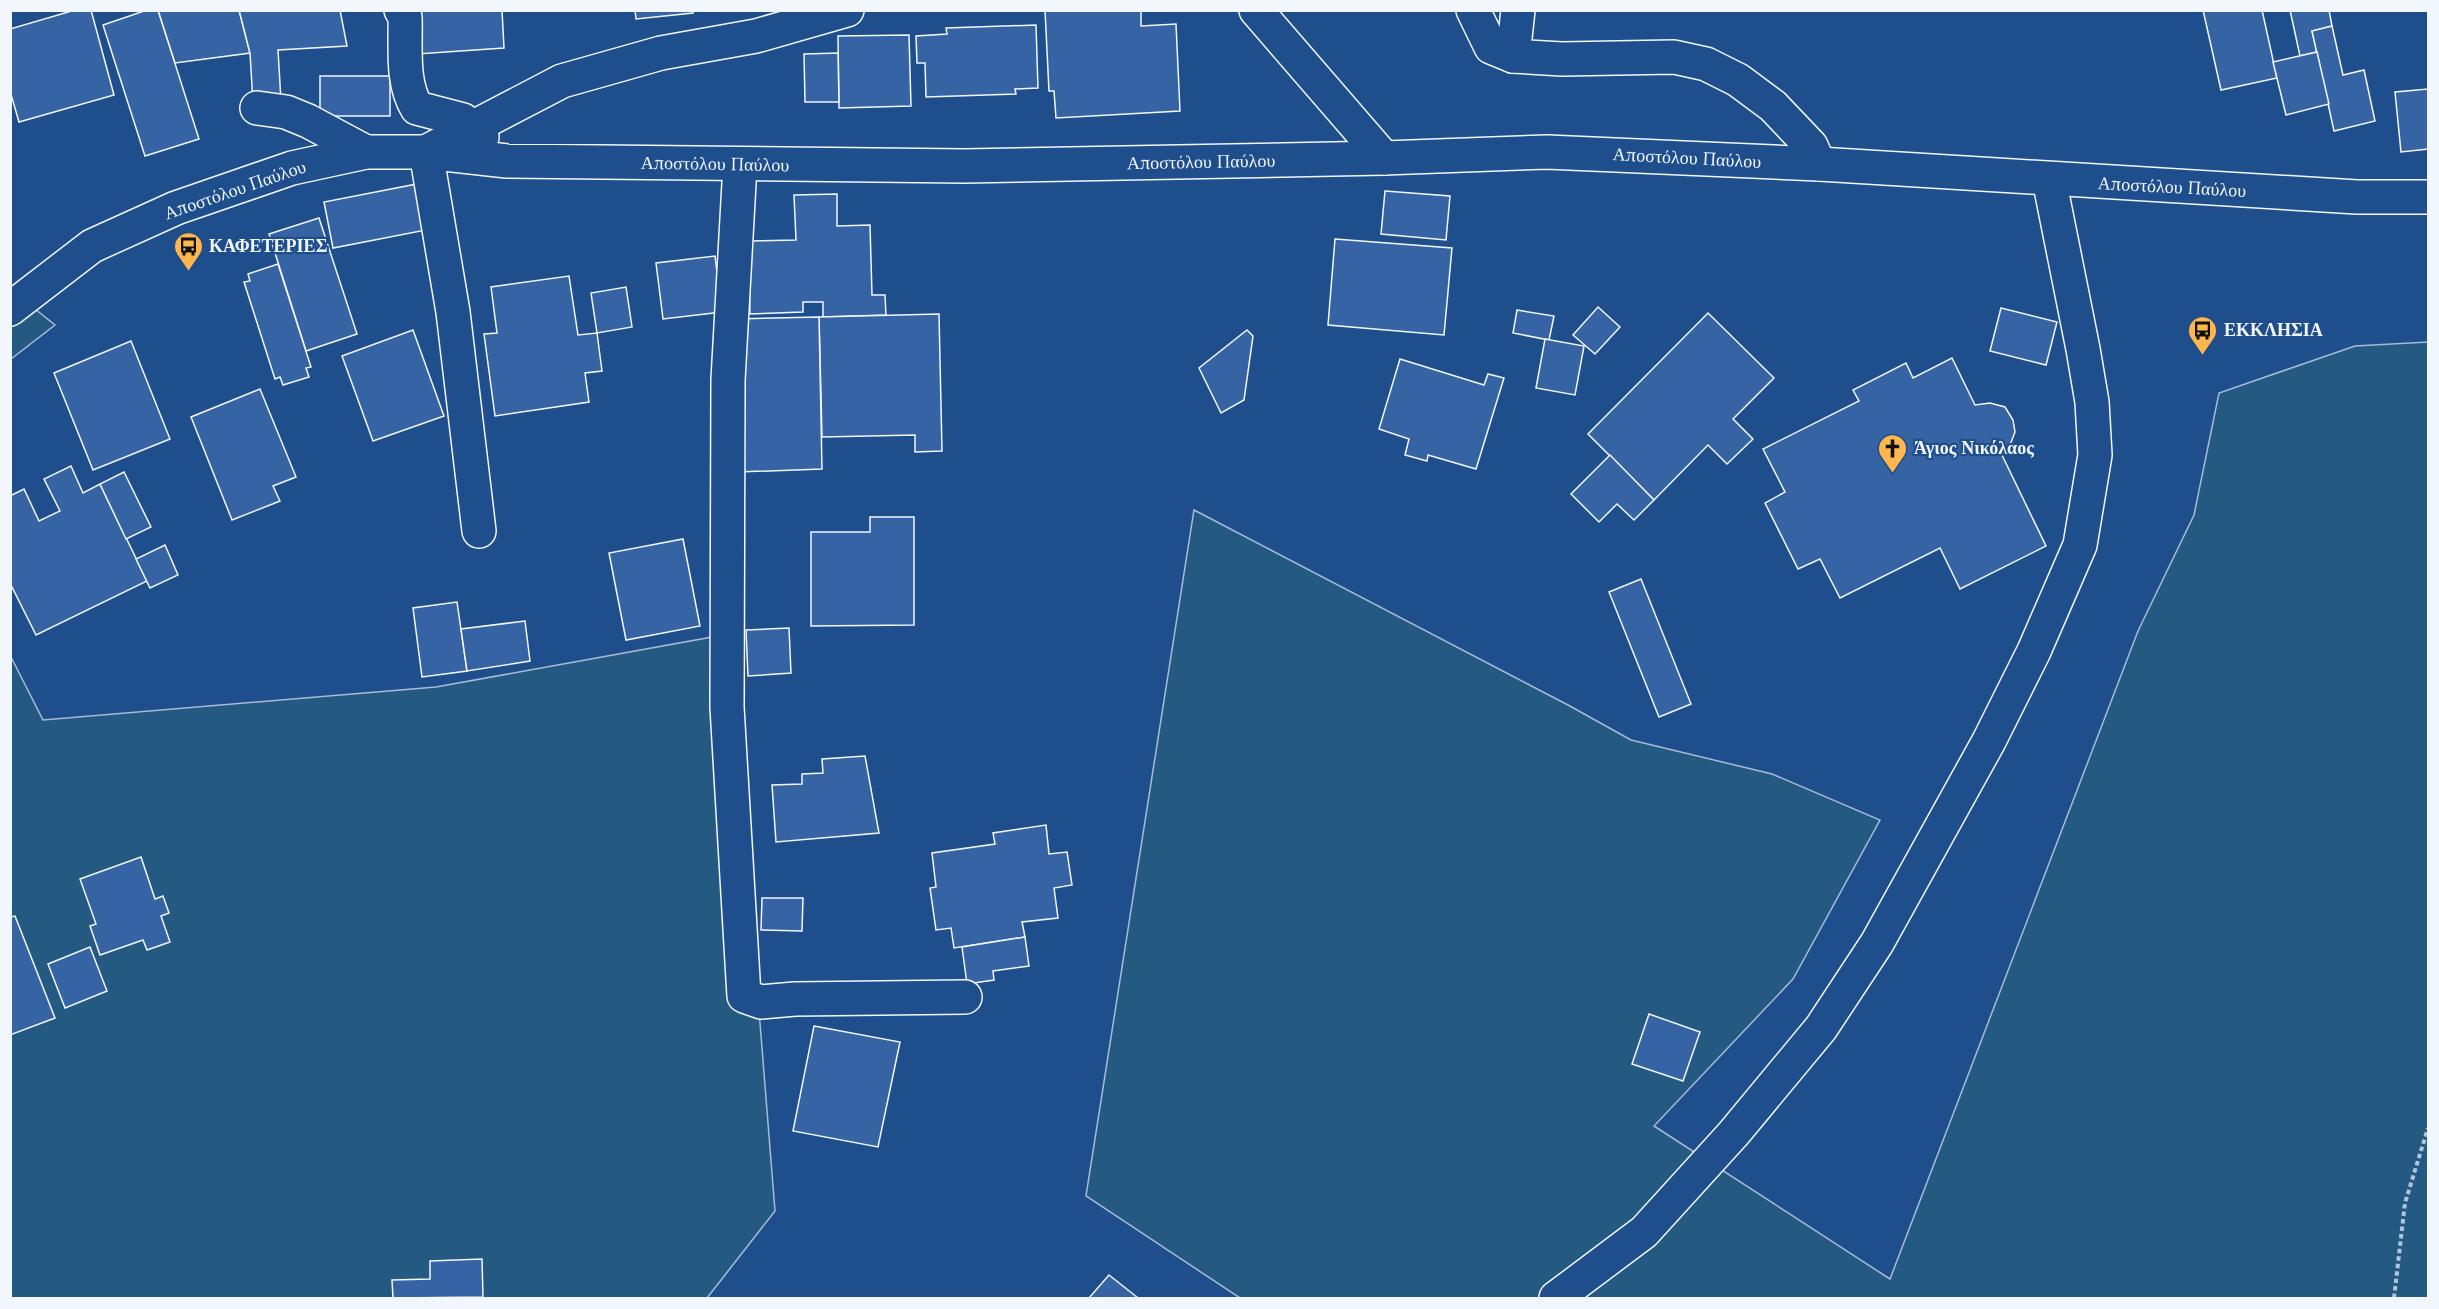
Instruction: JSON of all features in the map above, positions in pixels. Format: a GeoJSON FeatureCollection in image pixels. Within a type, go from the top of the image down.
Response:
{"type":"FeatureCollection","features":[{"type":"Feature","properties":{"kind":"street"},"geometry":{"type":"LineString","coordinates":[[401,10],[405,17],[406,77],[410,96],[417,108],[463,120],[507,161]]}},
{"type":"Feature","properties":{"kind":"street"},"geometry":{"type":"LineString","coordinates":[[479,531],[453,312],[426,152],[562,81],[662,53],[756,36],[847,10]]}},
{"type":"Feature","properties":{"kind":"street"},"geometry":{"type":"LineString","coordinates":[[1256,10],[1384,158]]}},
{"type":"Feature","properties":{"kind":"street"},"geometry":{"type":"LineString","coordinates":[[1473,10],[1491,47],[1513,56],[1562,59],[1674,57],[1706,64],[1738,80],[1773,106],[1810,146],[1819,164]]}},
{"type":"Feature","properties":{"kind":"street"},"geometry":{"type":"LineString","coordinates":[[1513,56],[1518,10]]}},
{"type":"Feature","properties":{"kind":"street"},"geometry":{"type":"LineString","coordinates":[[257,108],[286,112],[309,121],[366,152]]}},
{"type":"Feature","properties":{"kind":"street","name":"Αποστόλου Παύλου"},"geometry":{"type":"LineString","coordinates":[[10,309],[92,246],[176,208],[292,168],[366,152],[426,152],[507,161],[965,166],[1384,158],[1547,152],[1819,164],[2357,197],[2428,197]]}},
{"type":"Feature","properties":{"kind":"street"},"geometry":{"type":"LineString","coordinates":[[740,165],[728,380],[727,707],[744,996],[762,1002],[795,999],[964,996]]}},
{"type":"Feature","properties":{"kind":"street"},"geometry":{"type":"LineString","coordinates":[[1556,1299],[1644,1232],[1734,1133],[1821,1028],[1877,943],[1989,741],[2034,651],[2080,545],[2095,455],[2092,402],[2085,359],[2049,179]]}},
{"type":"Feature","properties":{"kind":"path"},"geometry":{"type":"LineString","coordinates":[[2394,1299],[2405,1203],[2428,1128]]}},
{"type":"Feature","properties":{"kind":"shaded area"},"geometry":{"type":"Polygon","coordinates":[[[10,289],[55,325],[11,359],[10,359],[10,289]]]}},
{"type":"Feature","properties":{"kind":"shaded area"},"geometry":{"type":"Polygon","coordinates":[[[2428,342],[2428,1298],[1240,1298],[1086,1196],[1194,510],[1631,740],[1772,774],[1880,820],[1793,979],[1654,1126],[1890,1279],[2138,631],[2194,515],[2219,393],[2355,346],[2428,342]]]}},
{"type":"Feature","properties":{"kind":"shaded area"},"geometry":{"type":"Polygon","coordinates":[[[729,634],[775,1211],[707,1298],[11,1298],[10,655],[43,720],[436,687],[729,634]]]}},
{"type":"Feature","properties":{"kind":"building"},"geometry":{"type":"Polygon","coordinates":[[[75,10],[91,10],[114,95],[19,122],[10,91],[10,29],[75,10]]]}},
{"type":"Feature","properties":{"kind":"building"},"geometry":{"type":"Polygon","coordinates":[[[147,10],[158,10],[199,139],[145,156],[103,25],[147,10]]]}},
{"type":"Feature","properties":{"kind":"building"},"geometry":{"type":"Polygon","coordinates":[[[158,10],[239,10],[250,53],[175,63],[158,10]]]}},
{"type":"Feature","properties":{"kind":"building"},"geometry":{"type":"Polygon","coordinates":[[[239,10],[340,10],[347,46],[278,50],[281,101],[253,103],[250,53],[239,10]]]}},
{"type":"Feature","properties":{"kind":"building"},"geometry":{"type":"Polygon","coordinates":[[[415,10],[502,10],[504,48],[417,54],[415,10]]]}},
{"type":"Feature","properties":{"kind":"building"},"geometry":{"type":"Polygon","coordinates":[[[635,10],[693,10],[693,13],[636,19],[635,10]]]}},
{"type":"Feature","properties":{"kind":"building"},"geometry":{"type":"Polygon","coordinates":[[[1045,10],[1141,10],[1141,26],[1176,24],[1180,111],[1056,118],[1054,91],[1049,91],[1045,10]]]}},
{"type":"Feature","properties":{"kind":"building"},"geometry":{"type":"Polygon","coordinates":[[[2203,10],[2262,10],[2277,78],[2221,90],[2203,10]]]}},
{"type":"Feature","properties":{"kind":"building"},"geometry":{"type":"Polygon","coordinates":[[[2290,10],[2329,10],[2332,26],[2312,31],[2317,52],[2300,56],[2290,10]]]}},
{"type":"Feature","properties":{"kind":"building"},"geometry":{"type":"Polygon","coordinates":[[[1036,25],[1038,88],[1015,89],[1016,94],[926,97],[925,63],[917,63],[916,36],[947,34],[946,28],[1036,25]]]}},
{"type":"Feature","properties":{"kind":"building"},"geometry":{"type":"Polygon","coordinates":[[[2332,26],[2343,75],[2364,70],[2375,121],[2334,131],[2312,31],[2332,26]]]}},
{"type":"Feature","properties":{"kind":"building"},"geometry":{"type":"Polygon","coordinates":[[[909,35],[911,106],[839,108],[838,36],[909,35]]]}},
{"type":"Feature","properties":{"kind":"building"},"geometry":{"type":"Polygon","coordinates":[[[2317,52],[2329,104],[2286,115],[2273,62],[2317,52]]]}},
{"type":"Feature","properties":{"kind":"building"},"geometry":{"type":"Polygon","coordinates":[[[838,53],[839,102],[805,102],[804,54],[838,53]]]}},
{"type":"Feature","properties":{"kind":"building"},"geometry":{"type":"Polygon","coordinates":[[[320,76],[390,76],[390,116],[320,116],[320,76]]]}},
{"type":"Feature","properties":{"kind":"building"},"geometry":{"type":"Polygon","coordinates":[[[2428,89],[2428,149],[2401,152],[2395,92],[2428,89]]]}},
{"type":"Feature","properties":{"kind":"building"},"geometry":{"type":"Polygon","coordinates":[[[417,184],[426,230],[333,248],[324,202],[417,184]]]}},
{"type":"Feature","properties":{"kind":"building"},"geometry":{"type":"Polygon","coordinates":[[[1385,191],[1450,196],[1446,240],[1381,234],[1385,191]]]}},
{"type":"Feature","properties":{"kind":"building"},"geometry":{"type":"Polygon","coordinates":[[[837,194],[837,226],[870,225],[872,295],[885,295],[886,315],[823,317],[823,302],[803,302],[803,312],[750,314],[748,241],[796,240],[794,195],[837,194]]]}},
{"type":"Feature","properties":{"kind":"building"},"geometry":{"type":"Polygon","coordinates":[[[319,218],[357,334],[306,351],[269,234],[319,218]]]}},
{"type":"Feature","properties":{"kind":"building"},"geometry":{"type":"Polygon","coordinates":[[[1335,239],[1452,248],[1444,335],[1328,325],[1335,239]]]}},
{"type":"Feature","properties":{"kind":"building"},"geometry":{"type":"Polygon","coordinates":[[[715,256],[722,312],[663,319],[656,263],[715,256]]]}},
{"type":"Feature","properties":{"kind":"building"},"geometry":{"type":"Polygon","coordinates":[[[278,264],[311,367],[306,368],[309,377],[283,385],[280,377],[275,379],[244,282],[250,281],[248,274],[278,264]]]}},
{"type":"Feature","properties":{"kind":"building"},"geometry":{"type":"Polygon","coordinates":[[[569,276],[578,335],[597,333],[602,371],[585,373],[589,402],[495,416],[484,334],[497,333],[491,287],[569,276]]]}},
{"type":"Feature","properties":{"kind":"building"},"geometry":{"type":"Polygon","coordinates":[[[626,287],[632,327],[597,333],[591,293],[626,287]]]}},
{"type":"Feature","properties":{"kind":"building"},"geometry":{"type":"Polygon","coordinates":[[[1598,307],[1620,327],[1595,354],[1573,335],[1598,307]]]}},
{"type":"Feature","properties":{"kind":"building"},"geometry":{"type":"Polygon","coordinates":[[[2001,308],[2057,322],[2046,365],[1990,351],[2001,308]]]}},
{"type":"Feature","properties":{"kind":"building"},"geometry":{"type":"Polygon","coordinates":[[[1517,310],[1554,316],[1549,340],[1513,333],[1517,310]]]}},
{"type":"Feature","properties":{"kind":"building"},"geometry":{"type":"Polygon","coordinates":[[[1708,313],[1774,378],[1733,419],[1753,439],[1727,464],[1708,445],[1654,500],[1588,434],[1708,313]]]}},
{"type":"Feature","properties":{"kind":"building"},"geometry":{"type":"Polygon","coordinates":[[[939,314],[942,451],[915,452],[915,435],[822,437],[819,317],[939,314]]]}},
{"type":"Feature","properties":{"kind":"building"},"geometry":{"type":"Polygon","coordinates":[[[819,317],[822,469],[738,472],[734,319],[819,317]]]}},
{"type":"Feature","properties":{"kind":"building"},"geometry":{"type":"Polygon","coordinates":[[[413,330],[444,416],[373,441],[342,356],[413,330]]]}},
{"type":"Feature","properties":{"kind":"building"},"geometry":{"type":"Polygon","coordinates":[[[1247,330],[1253,336],[1244,400],[1221,413],[1199,368],[1247,330]]]}},
{"type":"Feature","properties":{"kind":"building"},"geometry":{"type":"Polygon","coordinates":[[[1545,339],[1584,346],[1575,395],[1536,388],[1545,339]]]}},
{"type":"Feature","properties":{"kind":"building"},"geometry":{"type":"Polygon","coordinates":[[[131,341],[170,439],[93,470],[54,373],[131,341]]]}},
{"type":"Feature","properties":{"kind":"building","name":"Άγιος Νικόλαος"},"geometry":{"type":"Polygon","coordinates":[[[1952,358],[1975,405],[1990,403],[2005,407],[2013,420],[2015,432],[2010,445],[2001,453],[2046,546],[1960,589],[1940,548],[1840,598],[1820,559],[1798,569],[1765,503],[1785,492],[1763,449],[1859,401],[1853,390],[1906,363],[1913,378],[1952,358]]]}},
{"type":"Feature","properties":{"kind":"building"},"geometry":{"type":"Polygon","coordinates":[[[1400,359],[1484,385],[1488,374],[1504,378],[1476,469],[1428,455],[1427,461],[1405,455],[1409,439],[1379,429],[1400,359]]]}},
{"type":"Feature","properties":{"kind":"building"},"geometry":{"type":"Polygon","coordinates":[[[260,389],[296,477],[273,486],[280,501],[232,520],[191,417],[260,389]]]}},
{"type":"Feature","properties":{"kind":"building"},"geometry":{"type":"Polygon","coordinates":[[[1610,455],[1654,500],[1634,520],[1617,504],[1599,522],[1571,494],[1610,455]]]}},
{"type":"Feature","properties":{"kind":"building"},"geometry":{"type":"Polygon","coordinates":[[[71,466],[83,493],[100,484],[147,581],[36,635],[10,583],[10,496],[24,489],[39,521],[60,511],[44,479],[71,466]]]}},
{"type":"Feature","properties":{"kind":"building"},"geometry":{"type":"Polygon","coordinates":[[[124,472],[151,527],[126,539],[100,484],[124,472]]]}},
{"type":"Feature","properties":{"kind":"building"},"geometry":{"type":"Polygon","coordinates":[[[870,517],[914,517],[914,625],[811,626],[811,532],[870,532],[870,517]]]}},
{"type":"Feature","properties":{"kind":"building"},"geometry":{"type":"Polygon","coordinates":[[[683,539],[700,626],[626,640],[609,553],[683,539]]]}},
{"type":"Feature","properties":{"kind":"building"},"geometry":{"type":"Polygon","coordinates":[[[165,545],[178,575],[150,588],[136,559],[165,545]]]}},
{"type":"Feature","properties":{"kind":"building"},"geometry":{"type":"Polygon","coordinates":[[[1641,579],[1691,704],[1659,717],[1609,592],[1641,579]]]}},
{"type":"Feature","properties":{"kind":"building"},"geometry":{"type":"Polygon","coordinates":[[[457,602],[467,671],[422,677],[413,608],[457,602]]]}},
{"type":"Feature","properties":{"kind":"building"},"geometry":{"type":"Polygon","coordinates":[[[525,621],[530,661],[467,671],[461,629],[525,621]]]}},
{"type":"Feature","properties":{"kind":"building"},"geometry":{"type":"Polygon","coordinates":[[[789,628],[791,673],[748,676],[746,630],[789,628]]]}},
{"type":"Feature","properties":{"kind":"building"},"geometry":{"type":"Polygon","coordinates":[[[865,756],[879,833],[776,842],[772,785],[802,784],[802,774],[823,773],[822,759],[865,756]]]}},
{"type":"Feature","properties":{"kind":"building"},"geometry":{"type":"Polygon","coordinates":[[[1046,825],[1049,854],[1067,852],[1072,885],[1054,888],[1058,918],[1022,922],[1025,937],[954,948],[951,928],[936,930],[930,888],[936,887],[932,853],[995,844],[993,833],[1046,825]]]}},
{"type":"Feature","properties":{"kind":"building"},"geometry":{"type":"Polygon","coordinates":[[[141,857],[155,899],[163,896],[169,913],[161,916],[170,942],[147,950],[143,940],[100,955],[90,926],[96,924],[80,879],[141,857]]]}},
{"type":"Feature","properties":{"kind":"building"},"geometry":{"type":"Polygon","coordinates":[[[762,898],[803,898],[802,931],[761,930],[762,898]]]}},
{"type":"Feature","properties":{"kind":"building"},"geometry":{"type":"Polygon","coordinates":[[[15,916],[55,1018],[10,1035],[10,917],[15,916]]]}},
{"type":"Feature","properties":{"kind":"building"},"geometry":{"type":"Polygon","coordinates":[[[1025,937],[1029,966],[993,971],[994,980],[967,984],[962,947],[1025,937]]]}},
{"type":"Feature","properties":{"kind":"building"},"geometry":{"type":"Polygon","coordinates":[[[90,947],[107,991],[65,1008],[48,964],[90,947]]]}},
{"type":"Feature","properties":{"kind":"building"},"geometry":{"type":"Polygon","coordinates":[[[1649,1014],[1700,1032],[1683,1081],[1632,1064],[1649,1014]]]}},
{"type":"Feature","properties":{"kind":"building"},"geometry":{"type":"Polygon","coordinates":[[[814,1026],[900,1042],[878,1147],[793,1131],[814,1026]]]}},
{"type":"Feature","properties":{"kind":"building"},"geometry":{"type":"Polygon","coordinates":[[[482,1259],[483,1297],[393,1298],[392,1280],[430,1279],[430,1261],[482,1259]]]}},
{"type":"Feature","properties":{"kind":"building"},"geometry":{"type":"Polygon","coordinates":[[[1109,1275],[1138,1298],[1089,1298],[1109,1275]]]}},
{"type":"Feature","properties":{"kind":"place","name":"ΚΑΦΕΤΕΡΙΕΣ"},"geometry":{"type":"Point","coordinates":[188,272]}},
{"type":"Feature","properties":{"kind":"place","name":"ΕΚΚΛΗΣΙΑ"},"geometry":{"type":"Point","coordinates":[2203,356]}},
{"type":"Feature","properties":{"kind":"place","name":"Άγιος Νικόλαος"},"geometry":{"type":"Point","coordinates":[1893,474]}}]}
